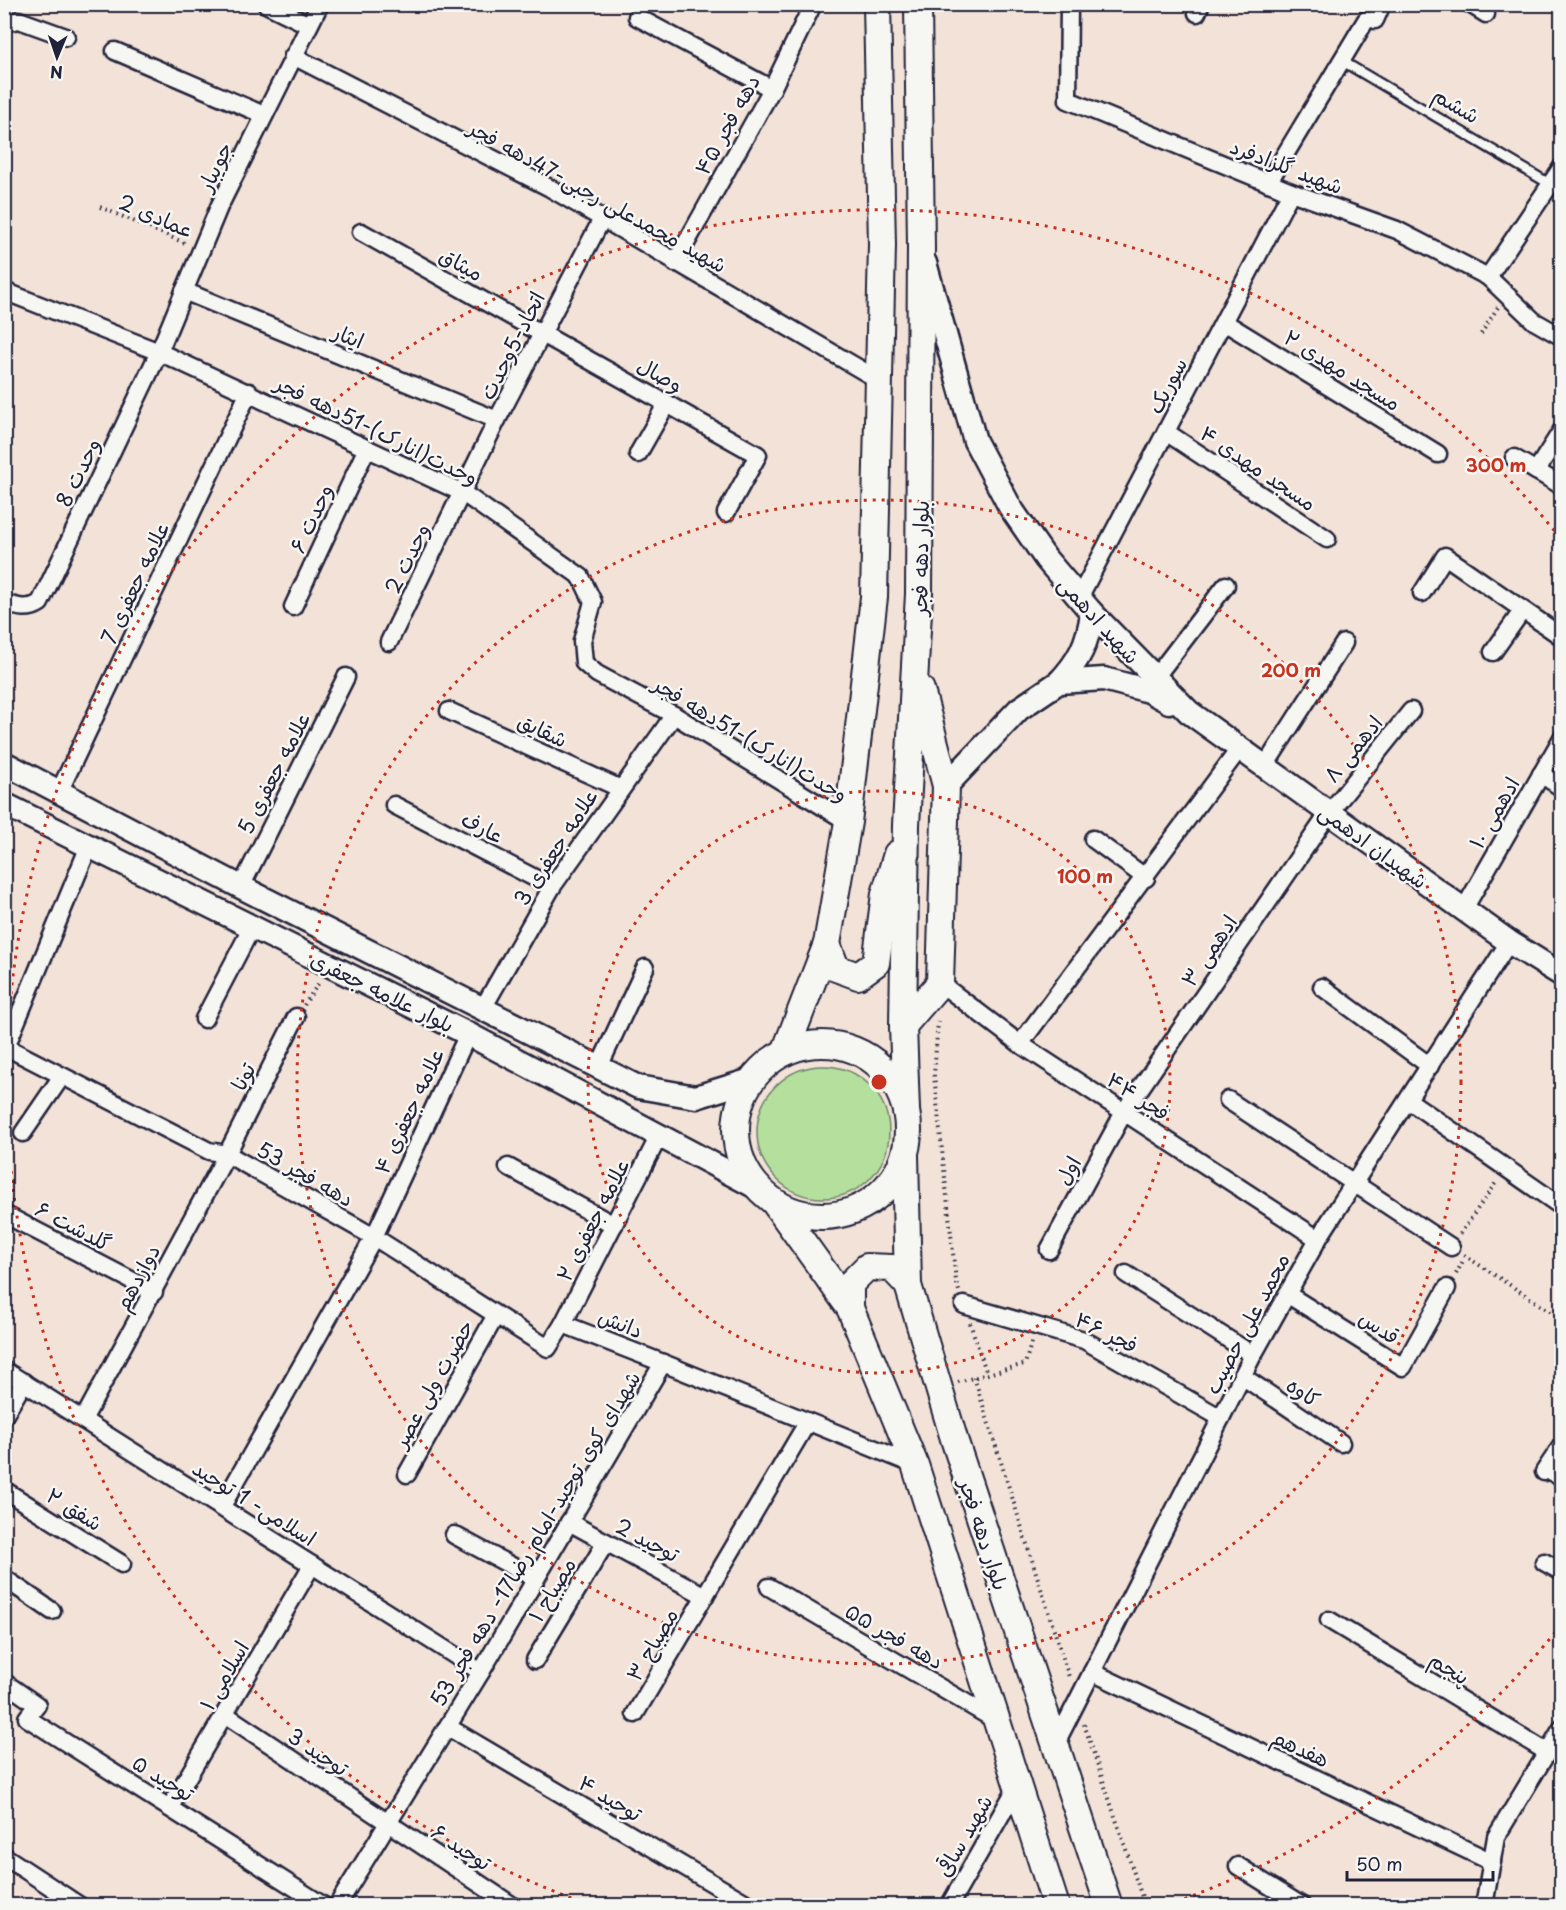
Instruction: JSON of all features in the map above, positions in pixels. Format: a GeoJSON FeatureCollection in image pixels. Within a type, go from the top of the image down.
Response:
{"type":"FeatureCollection","features":[{"type":"Feature","properties":{"kind":"main road"},"geometry":{"type":"LineString","coordinates":[[785,1052],[827,944],[848,822],[874,597],[877,379],[882,245],[877,4]]}},
{"type":"Feature","properties":{"kind":"main road","name":"بلوار دهه فجر"},"geometry":{"type":"LineString","coordinates":[[906,1110],[903,1026],[906,825],[919,594],[921,247],[918,4]]}},
{"type":"Feature","properties":{"kind":"main road","name":"شهید ادهمی"},"geometry":{"type":"LineString","coordinates":[[921,247],[975,441],[1010,507],[1046,559],[1086,606],[1154,679],[1189,712]]}},
{"type":"Feature","properties":{"kind":"main road"},"geometry":{"type":"LineString","coordinates":[[946,786],[1019,709],[1059,682],[1081,655],[1088,639],[1086,606]]}},
{"type":"Feature","properties":{"kind":"main road"},"geometry":{"type":"LineString","coordinates":[[903,1026],[940,983],[946,786],[915,666]]}},
{"type":"Feature","properties":{"kind":"main road","name":"شهید ادهمی"},"geometry":{"type":"LineString","coordinates":[[1059,682],[1104,679],[1149,691],[1189,712]]}},
{"type":"Feature","properties":{"kind":"main road","name":"شهیدان ادهمی"},"geometry":{"type":"LineString","coordinates":[[1189,712],[1509,942],[1562,975]]}},
{"type":"Feature","properties":{"kind":"main road","name":"بلوار علامه جعفری"},"geometry":{"type":"LineString","coordinates":[[4,763],[241,887],[638,1087],[696,1097],[751,1080]]}},
{"type":"Feature","properties":{"kind":"main road","name":"بلوار علامه جعفری"},"geometry":{"type":"LineString","coordinates":[[4,804],[468,1034],[660,1134],[765,1195]]}},
{"type":"Feature","properties":{"kind":"main road"},"geometry":{"type":"LineString","coordinates":[[827,944],[836,968],[858,976],[876,963],[885,894],[906,825]]}},
{"type":"Feature","properties":{"kind":"main road"},"geometry":{"type":"LineString","coordinates":[[252,927],[266,899]]}},
{"type":"Feature","properties":{"kind":"main road"},"geometry":{"type":"LineString","coordinates":[[765,1195],[795,1212],[817,1217],[840,1215],[862,1207],[881,1194],[896,1176],[905,1155],[909,1132],[906,1110],[899,1090],[886,1072],[869,1058],[849,1048],[828,1044],[806,1045],[785,1052],[766,1064],[751,1080],[737,1112],[736,1146],[744,1168],[849,1308],[915,1465],[1056,1905]]}},
{"type":"Feature","properties":{"kind":"main road","name":"بلوار دهه فجر"},"geometry":{"type":"LineString","coordinates":[[905,1155],[908,1285],[938,1387],[1109,1905]]}},
{"type":"Feature","properties":{"kind":"main road"},"geometry":{"type":"LineString","coordinates":[[849,1308],[850,1284],[867,1267],[892,1268],[908,1285]]}},
{"type":"Feature","properties":{"kind":"street"},"geometry":{"type":"LineString","coordinates":[[266,4],[309,25]]}},
{"type":"Feature","properties":{"kind":"street","name":"جویبار"},"geometry":{"type":"LineString","coordinates":[[159,352],[201,250],[264,115],[320,4]]}},
{"type":"Feature","properties":{"kind":"street","name":"دهه فجر ۴۵"},"geometry":{"type":"LineString","coordinates":[[675,263],[772,89],[813,4]]}},
{"type":"Feature","properties":{"kind":"street","name":"شهید گلزادفرد"},"geometry":{"type":"LineString","coordinates":[[1069,4],[1068,100],[1268,183],[1397,230],[1488,277],[1534,321],[1562,337]]}},
{"type":"Feature","properties":{"kind":"street"},"geometry":{"type":"LineString","coordinates":[[1268,183],[1342,62],[1382,4]]}},
{"type":"Feature","properties":{"kind":"street"},"geometry":{"type":"LineString","coordinates":[[1470,4],[1486,14]]}},
{"type":"Feature","properties":{"kind":"street"},"geometry":{"type":"LineString","coordinates":[[637,17],[772,89]]}},
{"type":"Feature","properties":{"kind":"street"},"geometry":{"type":"LineString","coordinates":[[4,23],[19,20],[66,37]]}},
{"type":"Feature","properties":{"kind":"street"},"geometry":{"type":"LineString","coordinates":[[115,51],[264,115]]}},
{"type":"Feature","properties":{"kind":"street","name":"شهید محمدعلی رجبی-47دهه فجر"},"geometry":{"type":"LineString","coordinates":[[293,57],[550,188],[877,379]]}},
{"type":"Feature","properties":{"kind":"street"},"geometry":{"type":"LineString","coordinates":[[1488,277],[1562,166]]}},
{"type":"Feature","properties":{"kind":"street","name":"سوریک"},"geometry":{"type":"LineString","coordinates":[[1086,606],[1166,432],[1291,192]]}},
{"type":"Feature","properties":{"kind":"street","name":"اتحاد-5وحدت"},"geometry":{"type":"LineString","coordinates":[[463,493],[541,333],[602,219]]}},
{"type":"Feature","properties":{"kind":"street","name":"میثاق"},"geometry":{"type":"LineString","coordinates":[[360,232],[541,333]]}},
{"type":"Feature","properties":{"kind":"street","name":"وحدت(انارک)-51دهه فجر"},"geometry":{"type":"LineString","coordinates":[[4,291],[159,352],[463,493],[581,577],[592,602],[582,641],[584,663],[597,674],[674,715],[848,822]]}},
{"type":"Feature","properties":{"kind":"street","name":"ایثار"},"geometry":{"type":"LineString","coordinates":[[184,291],[497,420]]}},
{"type":"Feature","properties":{"kind":"street","name":"مسجد مهدی ۲"},"geometry":{"type":"LineString","coordinates":[[1224,322],[1438,454]]}},
{"type":"Feature","properties":{"kind":"street","name":"وصال"},"geometry":{"type":"LineString","coordinates":[[541,333],[758,455],[726,513]]}},
{"type":"Feature","properties":{"kind":"street","name":"وحدت 8"},"geometry":{"type":"LineString","coordinates":[[4,603],[21,608],[33,608],[40,603],[159,352]]}},
{"type":"Feature","properties":{"kind":"street","name":"علامه جعفری 7"},"geometry":{"type":"LineString","coordinates":[[59,792],[249,392]]}},
{"type":"Feature","properties":{"kind":"street"},"geometry":{"type":"LineString","coordinates":[[638,454],[667,403]]}},
{"type":"Feature","properties":{"kind":"street"},"geometry":{"type":"LineString","coordinates":[[1536,471],[1562,430]]}},
{"type":"Feature","properties":{"kind":"street","name":"مسجد مهدی ۴"},"geometry":{"type":"LineString","coordinates":[[1166,432],[1327,539]]}},
{"type":"Feature","properties":{"kind":"street","name":"وحدت ۶"},"geometry":{"type":"LineString","coordinates":[[293,607],[367,448]]}},
{"type":"Feature","properties":{"kind":"street"},"geometry":{"type":"LineString","coordinates":[[1514,458],[1562,486]]}},
{"type":"Feature","properties":{"kind":"street","name":"وحدت 2"},"geometry":{"type":"LineString","coordinates":[[389,642],[463,493]]}},
{"type":"Feature","properties":{"kind":"street"},"geometry":{"type":"LineString","coordinates":[[1422,594],[1445,556],[1562,637]]}},
{"type":"Feature","properties":{"kind":"street"},"geometry":{"type":"LineString","coordinates":[[1154,679],[1226,585]]}},
{"type":"Feature","properties":{"kind":"street"},"geometry":{"type":"LineString","coordinates":[[1493,652],[1522,611]]}},
{"type":"Feature","properties":{"kind":"street"},"geometry":{"type":"LineString","coordinates":[[1264,766],[1344,643]]}},
{"type":"Feature","properties":{"kind":"street","name":"علامه جعفری 5"},"geometry":{"type":"LineString","coordinates":[[241,887],[346,677]]}},
{"type":"Feature","properties":{"kind":"street","name":"شقایق"},"geometry":{"type":"LineString","coordinates":[[449,711],[619,788]]}},
{"type":"Feature","properties":{"kind":"street","name":"ادهمی ۸"},"geometry":{"type":"LineString","coordinates":[[1329,813],[1411,711]]}},
{"type":"Feature","properties":{"kind":"street","name":"علامه جعفری 3"},"geometry":{"type":"LineString","coordinates":[[483,1008],[552,887],[619,788],[674,715]]}},
{"type":"Feature","properties":{"kind":"street","name":"ادهمی ۱۰"},"geometry":{"type":"LineString","coordinates":[[1464,909],[1562,738]]}},
{"type":"Feature","properties":{"kind":"street"},"geometry":{"type":"LineString","coordinates":[[1020,1044],[1146,878],[1240,748]]}},
{"type":"Feature","properties":{"kind":"street"},"geometry":{"type":"LineString","coordinates":[[1541,774],[1562,788]]}},
{"type":"Feature","properties":{"kind":"street","name":"عارف"},"geometry":{"type":"LineString","coordinates":[[394,805],[552,887]]}},
{"type":"Feature","properties":{"kind":"street","name":"ادهمی ۳"},"geometry":{"type":"LineString","coordinates":[[1124,1112],[1329,813]]}},
{"type":"Feature","properties":{"kind":"street"},"geometry":{"type":"LineString","coordinates":[[1093,839],[1146,878]]}},
{"type":"Feature","properties":{"kind":"street"},"geometry":{"type":"LineString","coordinates":[[5,1047],[89,846]]}},
{"type":"Feature","properties":{"kind":"street"},"geometry":{"type":"LineString","coordinates":[[204,1019],[252,927]]}},
{"type":"Feature","properties":{"kind":"street","name":"محمد علی حصیب"},"geometry":{"type":"LineString","coordinates":[[1055,1745],[1252,1355],[1318,1239],[1509,942]]}},
{"type":"Feature","properties":{"kind":"street"},"geometry":{"type":"LineString","coordinates":[[599,1067],[645,968]]}},
{"type":"Feature","properties":{"kind":"street","name":"فجر ۴۴"},"geometry":{"type":"LineString","coordinates":[[940,983],[1020,1044],[1318,1239]]}},
{"type":"Feature","properties":{"kind":"street"},"geometry":{"type":"LineString","coordinates":[[1322,987],[1430,1066]]}},
{"type":"Feature","properties":{"kind":"street","name":"تونا"},"geometry":{"type":"LineString","coordinates":[[227,1154],[296,1017]]}},
{"type":"Feature","properties":{"kind":"street","name":"علامه جعفری ۴"},"geometry":{"type":"LineString","coordinates":[[221,1508],[374,1238],[468,1034]]}},
{"type":"Feature","properties":{"kind":"street","name":"دهه فجر 53"},"geometry":{"type":"LineString","coordinates":[[5,1047],[210,1151],[227,1154],[374,1238],[548,1348],[563,1324]]}},
{"type":"Feature","properties":{"kind":"street"},"geometry":{"type":"LineString","coordinates":[[23,1133],[62,1076]]}},
{"type":"Feature","properties":{"kind":"street"},"geometry":{"type":"LineString","coordinates":[[1228,1100],[1451,1247]]}},
{"type":"Feature","properties":{"kind":"street"},"geometry":{"type":"LineString","coordinates":[[1408,1100],[1562,1207]]}},
{"type":"Feature","properties":{"kind":"street","name":"اول"},"geometry":{"type":"LineString","coordinates":[[1049,1250],[1124,1112]]}},
{"type":"Feature","properties":{"kind":"street","name":"علامه جعفری ۲"},"geometry":{"type":"LineString","coordinates":[[563,1324],[660,1134]]}},
{"type":"Feature","properties":{"kind":"street","name":"دوازدهم"},"geometry":{"type":"LineString","coordinates":[[83,1420],[227,1154]]}},
{"type":"Feature","properties":{"kind":"street"},"geometry":{"type":"LineString","coordinates":[[508,1167],[614,1224]]}},
{"type":"Feature","properties":{"kind":"street","name":"گلدشت ۶"},"geometry":{"type":"LineString","coordinates":[[4,1214],[154,1292]]}},
{"type":"Feature","properties":{"kind":"street"},"geometry":{"type":"LineString","coordinates":[[1126,1274],[1252,1355]]}},
{"type":"Feature","properties":{"kind":"street","name":"قدس"},"geometry":{"type":"LineString","coordinates":[[1287,1294],[1403,1367],[1447,1288]]}},
{"type":"Feature","properties":{"kind":"street","name":"فجر ۴۶"},"geometry":{"type":"LineString","coordinates":[[964,1305],[1084,1340],[1221,1418]]}},
{"type":"Feature","properties":{"kind":"street","name":"حضرت ولی عصر"},"geometry":{"type":"LineString","coordinates":[[407,1473],[496,1315]]}},
{"type":"Feature","properties":{"kind":"street","name":"دانش"},"geometry":{"type":"LineString","coordinates":[[563,1324],[663,1363]]}},
{"type":"Feature","properties":{"kind":"street","name":"شهدای کوی توحید-امام رضا17- دهه فجر 53"},"geometry":{"type":"LineString","coordinates":[[337,1905],[448,1727],[663,1363],[915,1465]]}},
{"type":"Feature","properties":{"kind":"street","name":"اسلامی- 1 توحید"},"geometry":{"type":"LineString","coordinates":[[4,1370],[481,1672]]}},
{"type":"Feature","properties":{"kind":"street","name":"کاوه"},"geometry":{"type":"LineString","coordinates":[[1242,1376],[1341,1443]]}},
{"type":"Feature","properties":{"kind":"street"},"geometry":{"type":"LineString","coordinates":[[4,1416],[24,1382]]}},
{"type":"Feature","properties":{"kind":"street","name":"مصباح ۳"},"geometry":{"type":"LineString","coordinates":[[636,1714],[807,1423]]}},
{"type":"Feature","properties":{"kind":"street"},"geometry":{"type":"LineString","coordinates":[[1544,1472],[1562,1445]]}},
{"type":"Feature","properties":{"kind":"street","name":"شفق ۲"},"geometry":{"type":"LineString","coordinates":[[4,1490],[122,1564]]}},
{"type":"Feature","properties":{"kind":"street","name":"توحید 2"},"geometry":{"type":"LineString","coordinates":[[569,1522],[705,1596]]}},
{"type":"Feature","properties":{"kind":"street"},"geometry":{"type":"LineString","coordinates":[[454,1535],[536,1579]]}},
{"type":"Feature","properties":{"kind":"street","name":"مصباح ۱"},"geometry":{"type":"LineString","coordinates":[[535,1660],[606,1542]]}},
{"type":"Feature","properties":{"kind":"street"},"geometry":{"type":"LineString","coordinates":[[1544,1562],[1562,1572]]}},
{"type":"Feature","properties":{"kind":"street","name":"اسلامی ۱"},"geometry":{"type":"LineString","coordinates":[[170,1807],[312,1565]]}},
{"type":"Feature","properties":{"kind":"street"},"geometry":{"type":"LineString","coordinates":[[4,1578],[52,1611]]}},
{"type":"Feature","properties":{"kind":"street","name":"دهه فجر ۵۵"},"geometry":{"type":"LineString","coordinates":[[769,1587],[997,1721]]}},
{"type":"Feature","properties":{"kind":"street","name":"پنجم"},"geometry":{"type":"LineString","coordinates":[[1329,1620],[1547,1752]]}},
{"type":"Feature","properties":{"kind":"street","name":"هفدهم"},"geometry":{"type":"LineString","coordinates":[[1092,1672],[1492,1862]]}},
{"type":"Feature","properties":{"kind":"street","name":"توحید ۵"},"geometry":{"type":"LineString","coordinates":[[4,1682],[37,1704],[27,1718],[324,1905]]}},
{"type":"Feature","properties":{"kind":"street","name":"توحید 3"},"geometry":{"type":"LineString","coordinates":[[226,1715],[386,1824]]}},
{"type":"Feature","properties":{"kind":"street","name":"توحید ۴"},"geometry":{"type":"LineString","coordinates":[[448,1727],[751,1905]]}},
{"type":"Feature","properties":{"kind":"street"},"geometry":{"type":"LineString","coordinates":[[1484,1905],[1496,1837],[1562,1728]]}},
{"type":"Feature","properties":{"kind":"street","name":"شهید ساقی"},"geometry":{"type":"LineString","coordinates":[[948,1905],[1017,1787]]}},
{"type":"Feature","properties":{"kind":"street","name":"توحید ۶"},"geometry":{"type":"LineString","coordinates":[[386,1824],[513,1905]]}},
{"type":"Feature","properties":{"kind":"street"},"geometry":{"type":"LineString","coordinates":[[4,1856],[80,1905]]}},
{"type":"Feature","properties":{"kind":"street"},"geometry":{"type":"LineString","coordinates":[[1238,1866],[1302,1905]]}},
{"type":"Feature","properties":{"kind":"lane","name":"ششم"},"geometry":{"type":"LineString","coordinates":[[1342,62],[1550,184]]}},
{"type":"Feature","properties":{"kind":"lane"},"geometry":{"type":"LineString","coordinates":[[1544,1472],[1562,1483]]}},
{"type":"Feature","properties":{"kind":"path","name":"عمادی 2"},"geometry":{"type":"LineString","coordinates":[[100,207],[201,250]]}},
{"type":"Feature","properties":{"kind":"path"},"geometry":{"type":"LineString","coordinates":[[1481,334],[1506,294]]}},
{"type":"Feature","properties":{"kind":"path"},"geometry":{"type":"LineString","coordinates":[[296,1017],[330,965]]}},
{"type":"Feature","properties":{"kind":"path"},"geometry":{"type":"LineString","coordinates":[[938,1018],[934,1075],[956,1281],[987,1374]]}},
{"type":"Feature","properties":{"kind":"path"},"geometry":{"type":"LineString","coordinates":[[1506,1168],[1451,1247],[1562,1319]]}},
{"type":"Feature","properties":{"kind":"path"},"geometry":{"type":"LineString","coordinates":[[938,1387],[1025,1364],[1036,1325]]}},
{"type":"Feature","properties":{"kind":"path"},"geometry":{"type":"LineString","coordinates":[[974,1377],[1077,1702],[1145,1905]]}},
{"type":"Feature","properties":{"kind":"green space"},"geometry":{"type":"Polygon","coordinates":[[[823,1066],[848,1071],[870,1085],[884,1107],[889,1132],[884,1157],[870,1179],[848,1193],[823,1198],[798,1193],[776,1179],[762,1157],[757,1132],[762,1107],[776,1085],[798,1071],[823,1066]]]}}]}
